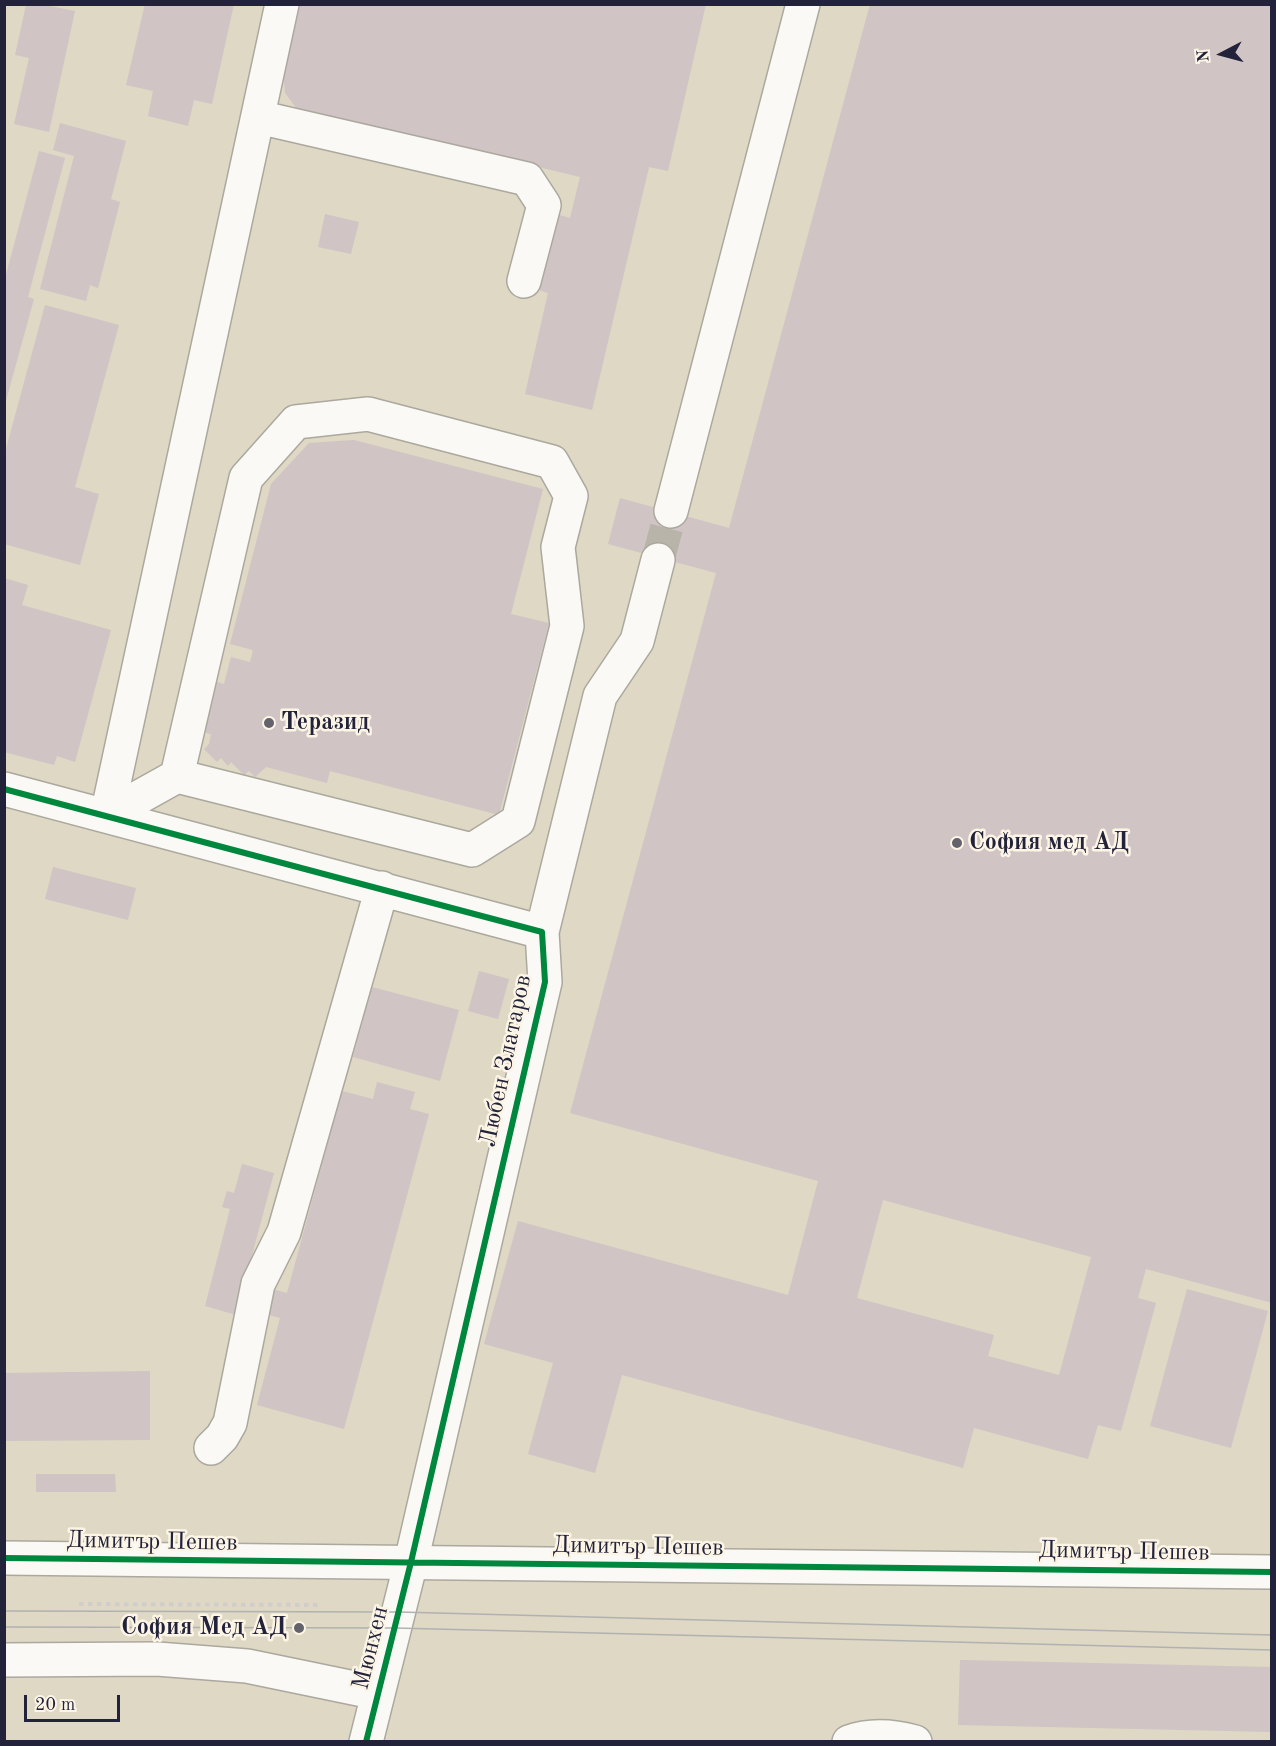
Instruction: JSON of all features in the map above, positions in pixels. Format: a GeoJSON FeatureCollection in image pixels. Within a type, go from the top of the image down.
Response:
{"type":"FeatureCollection","features":[{"type":"Feature","properties":{"kind":"street"},"geometry":{"type":"LineString","coordinates":[[107,815],[282,4]]}},
{"type":"Feature","properties":{"kind":"street"},"geometry":{"type":"LineString","coordinates":[[671,511],[803,4]]}},
{"type":"Feature","properties":{"kind":"street"},"geometry":{"type":"LineString","coordinates":[[258,117],[527,178],[544,205],[524,281]]}},
{"type":"Feature","properties":{"kind":"street"},"geometry":{"type":"LineString","coordinates":[[107,815],[177,776],[472,850],[518,821],[567,626],[558,547],[571,496],[552,462],[368,414],[296,422],[246,478],[177,776]]}},
{"type":"Feature","properties":{"kind":"street","name":"Любен Златаров"},"geometry":{"type":"LineString","coordinates":[[411,1562],[545,982],[542,932],[600,696],[637,640],[658,560]]}},
{"type":"Feature","properties":{"kind":"street"},"geometry":{"type":"LineString","coordinates":[[4,789],[542,932]]}},
{"type":"Feature","properties":{"kind":"street"},"geometry":{"type":"LineString","coordinates":[[211,1448],[222,1437],[230,1423],[258,1284],[284,1232],[382,888]]}},
{"type":"Feature","properties":{"kind":"street","name":"Димитър Пешев"},"geometry":{"type":"LineString","coordinates":[[4,1558],[1272,1572]]}},
{"type":"Feature","properties":{"kind":"street","name":"Мюнхен"},"geometry":{"type":"LineString","coordinates":[[366,1742],[411,1562]]}},
{"type":"Feature","properties":{"kind":"street"},"geometry":{"type":"LineString","coordinates":[[4,1660],[157,1659],[247,1666],[378,1693]]}},
{"type":"Feature","properties":{"kind":"street"},"geometry":{"type":"LineString","coordinates":[[849,1742],[866,1736],[901,1738],[915,1742]]}},
{"type":"Feature","properties":{"kind":"path"},"geometry":{"type":"LineString","coordinates":[[79,1604],[321,1605]]}},
{"type":"Feature","properties":{"kind":"building"},"geometry":{"type":"Polygon","coordinates":[[[145,4],[234,4],[212,104],[194,100],[188,126],[148,116],[153,91],[126,85],[145,4]]]}},
{"type":"Feature","properties":{"kind":"building"},"geometry":{"type":"Polygon","coordinates":[[[298,4],[706,4],[668,171],[649,167],[592,410],[525,394],[548,293],[539,290],[556,214],[570,218],[580,177],[297,109],[285,93],[283,73],[298,4]]]}},
{"type":"Feature","properties":{"kind":"building","name":"София мед АД"},"geometry":{"type":"Polygon","coordinates":[[[870,4],[1272,4],[1272,1303],[1146,1269],[1138,1298],[1156,1303],[1121,1431],[1098,1425],[1088,1459],[974,1428],[963,1468],[622,1375],[595,1473],[528,1454],[553,1363],[484,1344],[518,1221],[788,1295],[818,1181],[570,1113],[716,573],[608,544],[620,498],[729,528],[870,4]],[[883,1200],[857,1298],[994,1335],[988,1356],[1059,1375],[1091,1257],[883,1200]]]}},
{"type":"Feature","properties":{"kind":"building"},"geometry":{"type":"Polygon","coordinates":[[[26,5],[45,5],[75,11],[49,132],[14,124],[29,58],[15,55],[26,5]]]}},
{"type":"Feature","properties":{"kind":"building"},"geometry":{"type":"Polygon","coordinates":[[[60,123],[126,141],[111,199],[120,202],[98,288],[90,285],[86,301],[40,289],[74,156],[53,150],[60,123]]]}},
{"type":"Feature","properties":{"kind":"building"},"geometry":{"type":"Polygon","coordinates":[[[39,151],[65,158],[28,297],[34,299],[4,408],[4,282],[39,151]]]}},
{"type":"Feature","properties":{"kind":"building"},"geometry":{"type":"Polygon","coordinates":[[[325,214],[359,222],[351,254],[318,247],[325,214]]]}},
{"type":"Feature","properties":{"kind":"building"},"geometry":{"type":"Polygon","coordinates":[[[45,305],[119,325],[75,487],[99,494],[80,565],[4,544],[4,456],[45,305]]]}},
{"type":"Feature","properties":{"kind":"building"},"geometry":{"type":"Polygon","coordinates":[[[354,440],[543,489],[511,614],[549,623],[499,815],[330,771],[327,783],[266,767],[255,777],[249,771],[244,775],[231,762],[228,766],[221,758],[217,762],[204,749],[209,744],[211,734],[202,732],[214,681],[224,684],[231,657],[250,662],[253,650],[230,644],[271,484],[309,443],[354,440]]]}},
{"type":"Feature","properties":{"kind":"building"},"geometry":{"type":"Polygon","coordinates":[[[4,578],[28,585],[22,605],[111,630],[75,762],[57,756],[54,765],[4,752],[4,578]]]}},
{"type":"Feature","properties":{"kind":"building"},"geometry":{"type":"Polygon","coordinates":[[[53,867],[136,888],[128,920],[45,899],[53,867]]]}},
{"type":"Feature","properties":{"kind":"building"},"geometry":{"type":"Polygon","coordinates":[[[479,971],[509,979],[498,1019],[468,1011],[479,971]]]}},
{"type":"Feature","properties":{"kind":"building"},"geometry":{"type":"Polygon","coordinates":[[[372,987],[459,1010],[440,1081],[353,1057],[372,987]]]}},
{"type":"Feature","properties":{"kind":"building"},"geometry":{"type":"Polygon","coordinates":[[[377,1082],[415,1092],[410,1109],[429,1114],[344,1429],[257,1405],[280,1318],[258,1312],[265,1287],[287,1293],[342,1091],[373,1099],[377,1082]]]}},
{"type":"Feature","properties":{"kind":"building"},"geometry":{"type":"Polygon","coordinates":[[[242,1164],[274,1173],[236,1315],[205,1306],[230,1209],[222,1207],[227,1191],[234,1193],[242,1164]]]}},
{"type":"Feature","properties":{"kind":"building"},"geometry":{"type":"Polygon","coordinates":[[[1187,1289],[1268,1311],[1231,1448],[1150,1426],[1187,1289]]]}},
{"type":"Feature","properties":{"kind":"building"},"geometry":{"type":"Polygon","coordinates":[[[150,1371],[150,1440],[6,1441],[5,1373],[150,1371]]]}},
{"type":"Feature","properties":{"kind":"building"},"geometry":{"type":"Polygon","coordinates":[[[36,1474],[115,1474],[116,1492],[36,1492],[36,1474]]]}},
{"type":"Feature","properties":{"kind":"building"},"geometry":{"type":"Polygon","coordinates":[[[960,1660],[1272,1667],[1272,1732],[958,1725],[960,1660]]]}},
{"type":"Feature","properties":{"kind":"tunnel"},"geometry":{"type":"LineString","coordinates":[[658,560],[671,511]]}},
{"type":"Feature","properties":{"kind":"tram line"},"geometry":{"type":"LineString","coordinates":[[4,1611],[399,1612],[1272,1635]]}},
{"type":"Feature","properties":{"kind":"tram line"},"geometry":{"type":"LineString","coordinates":[[4,1627],[395,1628],[1272,1650]]}},
{"type":"Feature","properties":{"kind":"cycle path"},"geometry":{"type":"LineString","coordinates":[[4,789],[542,932],[545,982],[411,1562],[366,1742]]}},
{"type":"Feature","properties":{"kind":"cycle path"},"geometry":{"type":"LineString","coordinates":[[4,1558],[1272,1572]]}},
{"type":"Feature","properties":{"kind":"place","name":"Теразид"},"geometry":{"type":"Point","coordinates":[269,723]}},
{"type":"Feature","properties":{"kind":"place","name":"София мед АД"},"geometry":{"type":"Point","coordinates":[957,843]}},
{"type":"Feature","properties":{"kind":"place","name":"София Мед АД"},"geometry":{"type":"Point","coordinates":[299,1628]}}]}
